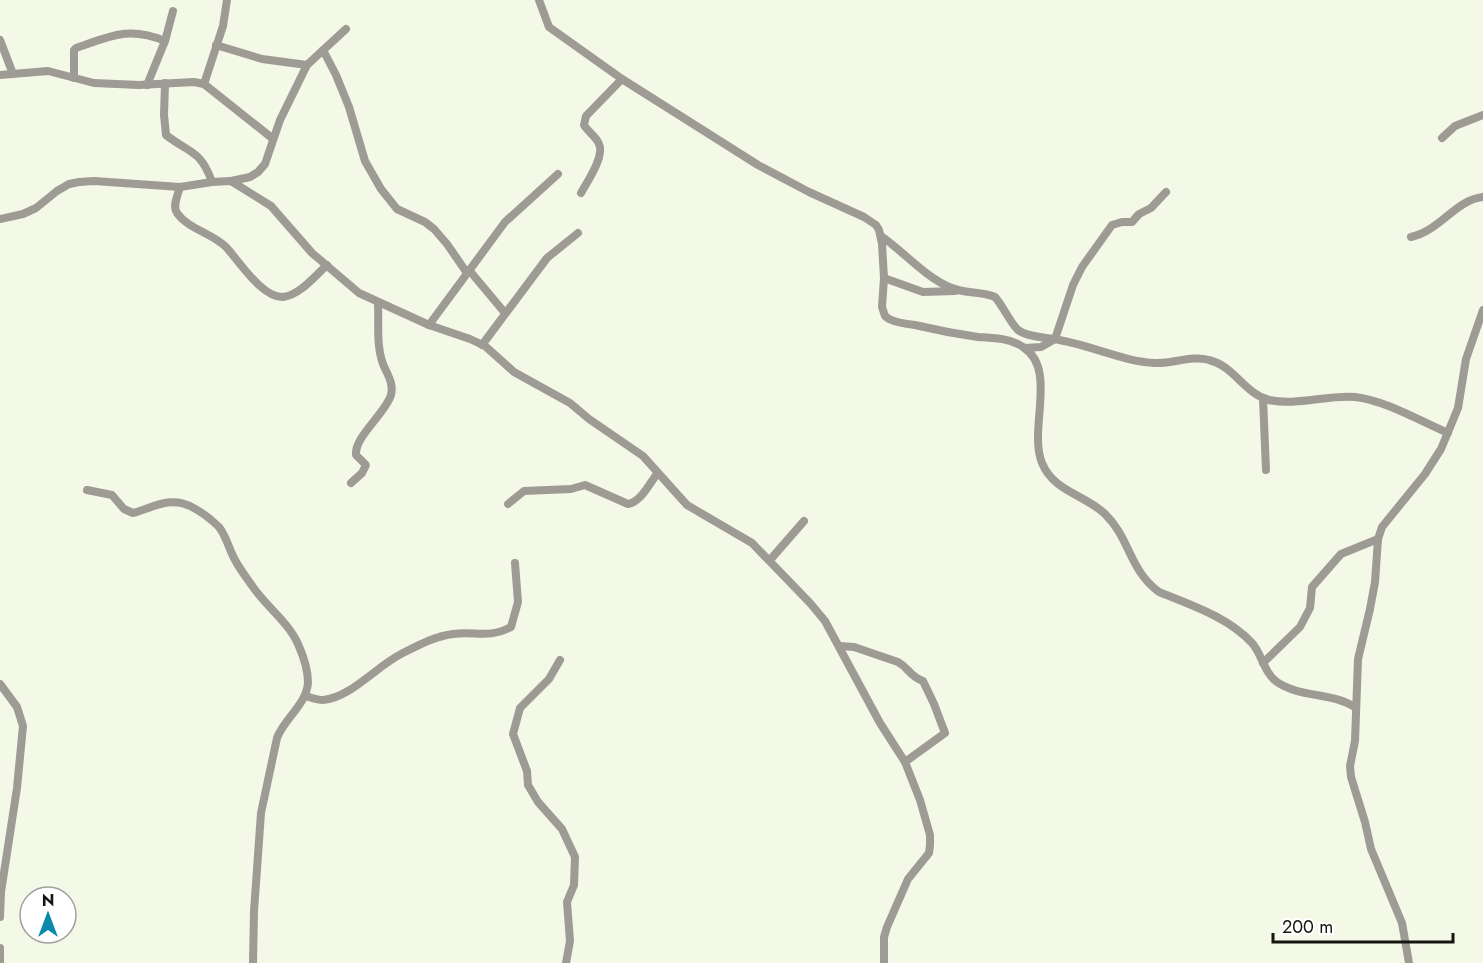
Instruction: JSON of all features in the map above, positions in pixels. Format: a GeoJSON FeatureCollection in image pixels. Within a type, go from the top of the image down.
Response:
{"type":"FeatureCollection","features":[{"type":"Feature","properties":{"kind":"street"},"geometry":{"type":"LineString","coordinates":[[204,84],[223,26],[227,0]]}},
{"type":"Feature","properties":{"kind":"street"},"geometry":{"type":"LineString","coordinates":[[539,0],[549,27],[622,79],[758,165],[871,220],[881,236],[884,278],[882,307],[885,316],[889,319],[956,334],[1012,342],[1025,348],[1041,347],[1055,339],[1073,285],[1082,267],[1110,228],[1116,222],[1132,222],[1138,214],[1151,208],[1166,192]]}},
{"type":"Feature","properties":{"kind":"street"},"geometry":{"type":"LineString","coordinates":[[147,85],[165,41],[173,11]]}},
{"type":"Feature","properties":{"kind":"street"},"geometry":{"type":"LineString","coordinates":[[0,219],[30,211],[44,203],[57,191],[69,184],[79,182],[180,187],[250,177],[258,172],[268,157],[272,138],[307,65],[346,29]]}},
{"type":"Feature","properties":{"kind":"street"},"geometry":{"type":"LineString","coordinates":[[74,78],[74,50],[76,48],[118,34],[146,34],[165,41]]}},
{"type":"Feature","properties":{"kind":"street"},"geometry":{"type":"LineString","coordinates":[[0,40],[13,74]]}},
{"type":"Feature","properties":{"kind":"street"},"geometry":{"type":"LineString","coordinates":[[216,45],[262,59],[307,65]]}},
{"type":"Feature","properties":{"kind":"street"},"geometry":{"type":"LineString","coordinates":[[323,50],[349,107],[365,161],[381,189],[397,209],[425,222],[434,229],[505,313]]}},
{"type":"Feature","properties":{"kind":"street"},"geometry":{"type":"LineString","coordinates":[[0,75],[48,71],[94,83],[204,84],[272,138]]}},
{"type":"Feature","properties":{"kind":"street"},"geometry":{"type":"LineString","coordinates":[[581,193],[601,151],[600,144],[584,125],[586,116],[622,79]]}},
{"type":"Feature","properties":{"kind":"street"},"geometry":{"type":"LineString","coordinates":[[165,83],[166,135],[203,161],[212,182]]}},
{"type":"Feature","properties":{"kind":"street"},"geometry":{"type":"LineString","coordinates":[[1442,138],[1455,126],[1483,115]]}},
{"type":"Feature","properties":{"kind":"street"},"geometry":{"type":"LineString","coordinates":[[429,325],[505,222],[558,174]]}},
{"type":"Feature","properties":{"kind":"street"},"geometry":{"type":"LineString","coordinates":[[231,181],[271,206],[312,253],[359,293],[429,325],[482,345],[514,372],[570,403],[643,456],[687,505],[743,537],[770,560],[810,603],[825,621],[880,723],[905,762],[930,835],[928,853],[908,879],[887,927],[884,937],[884,963]]}},
{"type":"Feature","properties":{"kind":"street"},"geometry":{"type":"LineString","coordinates":[[180,187],[174,207],[179,215],[220,241],[269,294],[285,297],[298,291],[327,265]]}},
{"type":"Feature","properties":{"kind":"street"},"geometry":{"type":"LineString","coordinates":[[1411,237],[1428,232],[1465,203],[1483,197]]}},
{"type":"Feature","properties":{"kind":"street"},"geometry":{"type":"LineString","coordinates":[[482,345],[547,258],[578,233]]}},
{"type":"Feature","properties":{"kind":"street"},"geometry":{"type":"LineString","coordinates":[[881,236],[940,282],[959,291]]}},
{"type":"Feature","properties":{"kind":"street"},"geometry":{"type":"LineString","coordinates":[[884,278],[923,292],[959,291],[991,295],[998,300],[1021,332],[1151,363],[1207,359],[1238,377],[1263,398],[1288,402],[1319,398],[1361,398],[1448,433]]}},
{"type":"Feature","properties":{"kind":"street"},"geometry":{"type":"LineString","coordinates":[[351,483],[362,473],[366,465],[356,455],[356,449],[370,426],[387,406],[392,388],[390,377],[379,352],[378,303]]}},
{"type":"Feature","properties":{"kind":"street"},"geometry":{"type":"LineString","coordinates":[[1409,963],[1402,923],[1371,849],[1351,777],[1350,766],[1355,741],[1358,658],[1375,582],[1378,539],[1387,519],[1425,474],[1441,449],[1458,408],[1466,359],[1483,310]]}},
{"type":"Feature","properties":{"kind":"street"},"geometry":{"type":"LineString","coordinates":[[1025,348],[1039,370],[1042,383],[1037,439],[1042,463],[1055,483],[1098,508],[1107,516],[1121,536],[1138,571],[1149,585],[1159,592],[1227,622],[1255,647],[1270,676],[1278,683],[1299,691],[1349,703],[1356,708]]}},
{"type":"Feature","properties":{"kind":"street"},"geometry":{"type":"LineString","coordinates":[[1263,398],[1266,470]]}},
{"type":"Feature","properties":{"kind":"street"},"geometry":{"type":"LineString","coordinates":[[508,504],[524,491],[571,489],[585,485],[622,502],[632,504],[657,474]]}},
{"type":"Feature","properties":{"kind":"street"},"geometry":{"type":"LineString","coordinates":[[87,490],[112,495],[124,509],[133,513],[163,503],[174,502],[189,505],[207,517],[220,528],[233,556],[252,586],[297,643],[308,682],[304,696],[279,730],[263,801],[254,911],[253,963]]}},
{"type":"Feature","properties":{"kind":"street"},"geometry":{"type":"LineString","coordinates":[[770,560],[804,521]]}},
{"type":"Feature","properties":{"kind":"street"},"geometry":{"type":"LineString","coordinates":[[1263,663],[1300,627],[1310,608],[1312,587],[1341,554],[1378,539]]}},
{"type":"Feature","properties":{"kind":"street"},"geometry":{"type":"LineString","coordinates":[[304,696],[318,699],[331,698],[360,683],[400,655],[438,637],[456,633],[494,634],[511,627],[518,602],[515,563]]}},
{"type":"Feature","properties":{"kind":"street"},"geometry":{"type":"LineString","coordinates":[[839,646],[854,647],[898,662],[914,679],[923,681],[945,732],[905,762]]}},
{"type":"Feature","properties":{"kind":"street"},"geometry":{"type":"LineString","coordinates":[[561,660],[549,679],[520,708],[513,734],[527,771],[528,785],[538,802],[562,829],[575,856],[574,885],[567,902],[570,941],[566,963]]}},
{"type":"Feature","properties":{"kind":"street"},"geometry":{"type":"LineString","coordinates":[[0,684],[17,707],[23,726],[23,746],[1,892],[0,917]]}},
{"type":"Feature","properties":{"kind":"street"},"geometry":{"type":"LineString","coordinates":[[1349,703],[1356,696]]}},
{"type":"Feature","properties":{"kind":"street"},"geometry":{"type":"LineString","coordinates":[[0,948],[0,963]]}}]}
